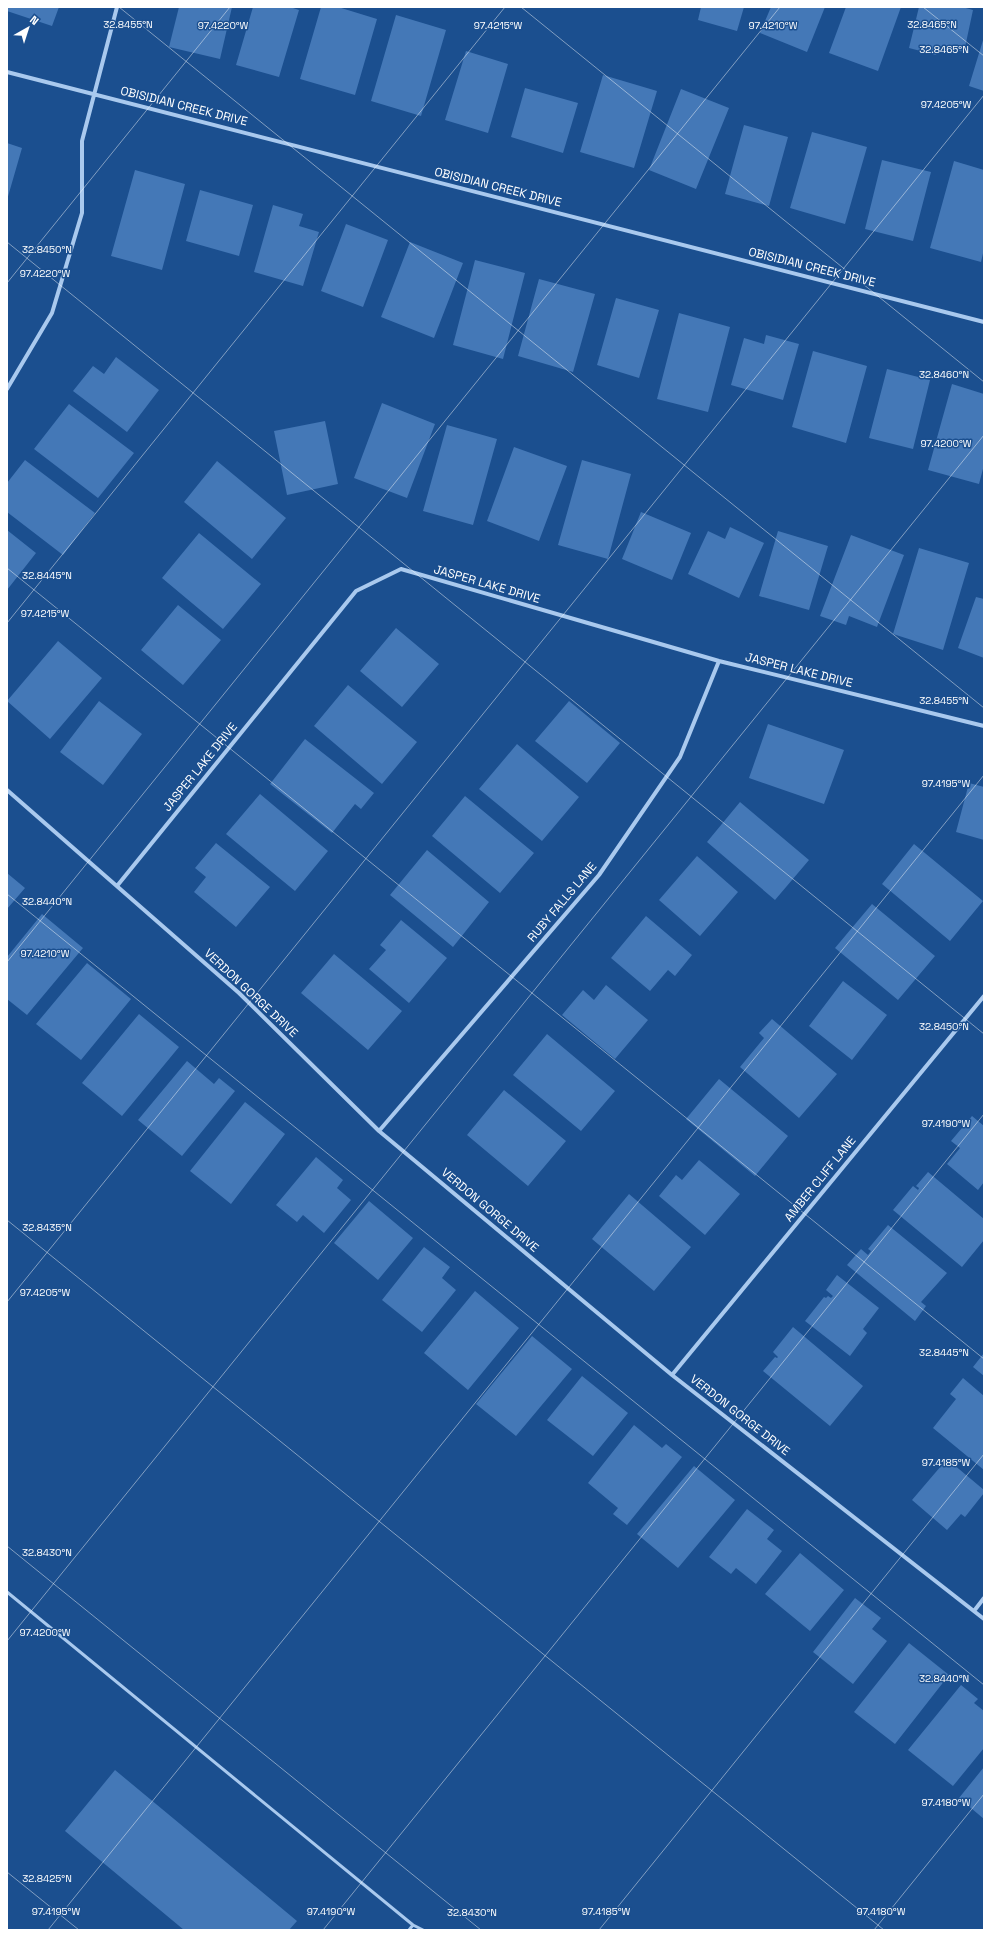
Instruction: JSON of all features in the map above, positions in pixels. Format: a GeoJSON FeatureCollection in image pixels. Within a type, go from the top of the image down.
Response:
{"type":"FeatureCollection","features":[{"type":"Feature","properties":{"kind":"street"},"geometry":{"type":"LineString","coordinates":[[7,389],[52,314],[82,213],[82,141],[93,93],[117,7]]}},
{"type":"Feature","properties":{"kind":"street","name":"OBISIDIAN CREEK DRIVE"},"geometry":{"type":"LineString","coordinates":[[7,72],[984,322]]}},
{"type":"Feature","properties":{"kind":"street","name":"JASPER LAKE DRIVE"},"geometry":{"type":"LineString","coordinates":[[117,886],[356,590],[401,569],[719,661],[984,726]]}},
{"type":"Feature","properties":{"kind":"street","name":"RUBY FALLS LANE"},"geometry":{"type":"LineString","coordinates":[[380,1131],[599,875],[680,757],[719,661]]}},
{"type":"Feature","properties":{"kind":"street","name":"VERDON GORGE DRIVE"},"geometry":{"type":"LineString","coordinates":[[7,790],[239,993],[380,1131],[672,1375],[984,1619]]}},
{"type":"Feature","properties":{"kind":"street","name":"AMBER CLIFF LANE"},"geometry":{"type":"LineString","coordinates":[[672,1375],[984,996]]}},
{"type":"Feature","properties":{"kind":"street"},"geometry":{"type":"LineString","coordinates":[[974,1611],[984,1598]]}},
{"type":"Feature","properties":{"kind":"lane"},"geometry":{"type":"LineString","coordinates":[[7,1592],[413,1925],[423,1930]]}},
{"type":"Feature","properties":{"kind":"lane"},"geometry":{"type":"LineString","coordinates":[[409,1930],[413,1925]]}},
{"type":"Feature","properties":{"kind":"building"},"geometry":{"type":"Polygon","coordinates":[[[7,7],[59,7],[52,26],[7,11],[7,7]]]}},
{"type":"Feature","properties":{"kind":"building"},"geometry":{"type":"Polygon","coordinates":[[[179,7],[232,7],[220,59],[169,47],[179,7]]]}},
{"type":"Feature","properties":{"kind":"building"},"geometry":{"type":"Polygon","coordinates":[[[253,7],[290,7],[299,10],[279,77],[236,65],[253,7]]]}},
{"type":"Feature","properties":{"kind":"building"},"geometry":{"type":"Polygon","coordinates":[[[321,7],[338,7],[377,19],[355,95],[300,79],[321,7]]]}},
{"type":"Feature","properties":{"kind":"building"},"geometry":{"type":"Polygon","coordinates":[[[701,7],[744,7],[737,31],[698,20],[701,7]]]}},
{"type":"Feature","properties":{"kind":"building"},"geometry":{"type":"Polygon","coordinates":[[[771,7],[825,7],[807,52],[760,33],[771,7]]]}},
{"type":"Feature","properties":{"kind":"building"},"geometry":{"type":"Polygon","coordinates":[[[846,7],[901,7],[878,71],[829,53],[846,7]]]}},
{"type":"Feature","properties":{"kind":"building"},"geometry":{"type":"Polygon","coordinates":[[[919,7],[962,7],[973,10],[964,52],[939,46],[936,55],[909,48],[919,7]]]}},
{"type":"Feature","properties":{"kind":"building"},"geometry":{"type":"Polygon","coordinates":[[[396,15],[446,30],[421,116],[371,101],[396,15]]]}},
{"type":"Feature","properties":{"kind":"building"},"geometry":{"type":"Polygon","coordinates":[[[984,37],[984,91],[969,86],[984,37]]]}},
{"type":"Feature","properties":{"kind":"building"},"geometry":{"type":"Polygon","coordinates":[[[466,51],[508,64],[488,133],[445,120],[466,51]]]}},
{"type":"Feature","properties":{"kind":"building"},"geometry":{"type":"Polygon","coordinates":[[[603,75],[657,91],[634,168],[580,152],[603,75]]]}},
{"type":"Feature","properties":{"kind":"building"},"geometry":{"type":"Polygon","coordinates":[[[525,88],[578,103],[563,153],[511,137],[525,88]]]}},
{"type":"Feature","properties":{"kind":"building"},"geometry":{"type":"Polygon","coordinates":[[[681,89],[729,108],[696,189],[649,170],[681,89]]]}},
{"type":"Feature","properties":{"kind":"building"},"geometry":{"type":"Polygon","coordinates":[[[744,125],[788,137],[769,206],[725,194],[744,125]]]}},
{"type":"Feature","properties":{"kind":"building"},"geometry":{"type":"Polygon","coordinates":[[[812,132],[867,147],[845,224],[790,208],[812,132]]]}},
{"type":"Feature","properties":{"kind":"building"},"geometry":{"type":"Polygon","coordinates":[[[7,143],[22,148],[7,200],[7,143]]]}},
{"type":"Feature","properties":{"kind":"building"},"geometry":{"type":"Polygon","coordinates":[[[882,160],[931,172],[913,241],[865,229],[882,160]]]}},
{"type":"Feature","properties":{"kind":"building"},"geometry":{"type":"Polygon","coordinates":[[[954,161],[984,170],[984,249],[981,262],[930,248],[954,161]]]}},
{"type":"Feature","properties":{"kind":"building"},"geometry":{"type":"Polygon","coordinates":[[[135,170],[185,184],[162,270],[111,256],[135,170]]]}},
{"type":"Feature","properties":{"kind":"building"},"geometry":{"type":"Polygon","coordinates":[[[200,190],[253,205],[239,256],[186,241],[200,190]]]}},
{"type":"Feature","properties":{"kind":"building"},"geometry":{"type":"Polygon","coordinates":[[[273,205],[303,214],[299,226],[319,232],[303,286],[254,272],[273,205]]]}},
{"type":"Feature","properties":{"kind":"building"},"geometry":{"type":"Polygon","coordinates":[[[346,224],[388,240],[363,307],[321,291],[346,224]]]}},
{"type":"Feature","properties":{"kind":"building"},"geometry":{"type":"Polygon","coordinates":[[[410,242],[463,263],[434,338],[381,317],[410,242]]]}},
{"type":"Feature","properties":{"kind":"building"},"geometry":{"type":"Polygon","coordinates":[[[475,260],[525,273],[503,359],[453,345],[475,260]]]}},
{"type":"Feature","properties":{"kind":"building"},"geometry":{"type":"Polygon","coordinates":[[[539,279],[595,294],[573,372],[518,356],[539,279]]]}},
{"type":"Feature","properties":{"kind":"building"},"geometry":{"type":"Polygon","coordinates":[[[616,298],[659,310],[639,378],[597,365],[616,298]]]}},
{"type":"Feature","properties":{"kind":"building"},"geometry":{"type":"Polygon","coordinates":[[[679,313],[730,327],[708,412],[657,399],[679,313]]]}},
{"type":"Feature","properties":{"kind":"building"},"geometry":{"type":"Polygon","coordinates":[[[766,335],[799,344],[783,400],[731,385],[744,338],[764,344],[766,335]]]}},
{"type":"Feature","properties":{"kind":"building"},"geometry":{"type":"Polygon","coordinates":[[[813,351],[867,366],[846,443],[792,427],[813,351]]]}},
{"type":"Feature","properties":{"kind":"building"},"geometry":{"type":"Polygon","coordinates":[[[116,357],[159,390],[127,432],[73,391],[93,366],[104,374],[116,357]]]}},
{"type":"Feature","properties":{"kind":"building"},"geometry":{"type":"Polygon","coordinates":[[[887,369],[930,380],[913,449],[869,438],[887,369]]]}},
{"type":"Feature","properties":{"kind":"building"},"geometry":{"type":"Polygon","coordinates":[[[952,384],[984,394],[984,465],[979,484],[928,470],[952,384]]]}},
{"type":"Feature","properties":{"kind":"building"},"geometry":{"type":"Polygon","coordinates":[[[382,403],[435,424],[407,498],[354,478],[382,403]]]}},
{"type":"Feature","properties":{"kind":"building"},"geometry":{"type":"Polygon","coordinates":[[[69,404],[134,453],[98,498],[34,449],[69,404]]]}},
{"type":"Feature","properties":{"kind":"building"},"geometry":{"type":"Polygon","coordinates":[[[325,421],[338,484],[287,495],[274,431],[325,421]]]}},
{"type":"Feature","properties":{"kind":"building"},"geometry":{"type":"Polygon","coordinates":[[[447,425],[497,439],[473,525],[423,511],[447,425]]]}},
{"type":"Feature","properties":{"kind":"building"},"geometry":{"type":"Polygon","coordinates":[[[514,447],[567,466],[539,541],[487,521],[514,447]]]}},
{"type":"Feature","properties":{"kind":"building"},"geometry":{"type":"Polygon","coordinates":[[[25,460],[95,513],[63,555],[7,512],[7,483],[25,460]]]}},
{"type":"Feature","properties":{"kind":"building"},"geometry":{"type":"Polygon","coordinates":[[[582,460],[631,474],[608,559],[558,545],[582,460]]]}},
{"type":"Feature","properties":{"kind":"building"},"geometry":{"type":"Polygon","coordinates":[[[217,461],[286,518],[252,559],[184,502],[217,461]]]}},
{"type":"Feature","properties":{"kind":"building"},"geometry":{"type":"Polygon","coordinates":[[[641,512],[691,533],[672,580],[622,559],[641,512]]]}},
{"type":"Feature","properties":{"kind":"building"},"geometry":{"type":"Polygon","coordinates":[[[730,527],[764,543],[739,598],[688,574],[708,531],[725,539],[730,527]]]}},
{"type":"Feature","properties":{"kind":"building"},"geometry":{"type":"Polygon","coordinates":[[[7,530],[36,553],[7,590],[7,530]]]}},
{"type":"Feature","properties":{"kind":"building"},"geometry":{"type":"Polygon","coordinates":[[[778,531],[828,546],[809,610],[759,596],[778,531]]]}},
{"type":"Feature","properties":{"kind":"building"},"geometry":{"type":"Polygon","coordinates":[[[199,533],[261,584],[223,629],[162,578],[199,533]]]}},
{"type":"Feature","properties":{"kind":"building"},"geometry":{"type":"Polygon","coordinates":[[[851,535],[904,555],[877,627],[849,616],[846,625],[820,616],[851,535]]]}},
{"type":"Feature","properties":{"kind":"building"},"geometry":{"type":"Polygon","coordinates":[[[919,548],[969,563],[943,650],[893,634],[919,548]]]}},
{"type":"Feature","properties":{"kind":"building"},"geometry":{"type":"Polygon","coordinates":[[[976,597],[984,599],[984,658],[958,648],[976,597]]]}},
{"type":"Feature","properties":{"kind":"building"},"geometry":{"type":"Polygon","coordinates":[[[178,605],[221,640],[183,685],[141,650],[178,605]]]}},
{"type":"Feature","properties":{"kind":"building"},"geometry":{"type":"Polygon","coordinates":[[[396,628],[439,664],[402,707],[360,671],[396,628]]]}},
{"type":"Feature","properties":{"kind":"building"},"geometry":{"type":"Polygon","coordinates":[[[58,641],[102,678],[50,739],[7,701],[58,641]]]}},
{"type":"Feature","properties":{"kind":"building"},"geometry":{"type":"Polygon","coordinates":[[[348,685],[417,742],[382,784],[314,726],[348,685]]]}},
{"type":"Feature","properties":{"kind":"building"},"geometry":{"type":"Polygon","coordinates":[[[99,701],[142,734],[103,785],[60,752],[99,701]]]}},
{"type":"Feature","properties":{"kind":"building"},"geometry":{"type":"Polygon","coordinates":[[[569,701],[620,743],[587,783],[535,741],[569,701]]]}},
{"type":"Feature","properties":{"kind":"building"},"geometry":{"type":"Polygon","coordinates":[[[768,724],[844,750],[824,804],[749,778],[768,724]]]}},
{"type":"Feature","properties":{"kind":"building"},"geometry":{"type":"Polygon","coordinates":[[[305,739],[374,793],[361,809],[355,804],[332,833],[270,784],[305,739]]]}},
{"type":"Feature","properties":{"kind":"building"},"geometry":{"type":"Polygon","coordinates":[[[517,744],[579,797],[542,841],[479,789],[517,744]]]}},
{"type":"Feature","properties":{"kind":"building"},"geometry":{"type":"Polygon","coordinates":[[[969,783],[984,787],[984,840],[956,832],[969,783]]]}},
{"type":"Feature","properties":{"kind":"building"},"geometry":{"type":"Polygon","coordinates":[[[260,794],[328,851],[295,891],[226,834],[260,794]]]}},
{"type":"Feature","properties":{"kind":"building"},"geometry":{"type":"Polygon","coordinates":[[[465,796],[534,853],[500,893],[432,836],[465,796]]]}},
{"type":"Feature","properties":{"kind":"building"},"geometry":{"type":"Polygon","coordinates":[[[740,802],[809,860],[775,900],[707,842],[740,802]]]}},
{"type":"Feature","properties":{"kind":"building"},"geometry":{"type":"Polygon","coordinates":[[[216,843],[270,887],[236,927],[194,892],[206,877],[195,868],[216,843]]]}},
{"type":"Feature","properties":{"kind":"building"},"geometry":{"type":"Polygon","coordinates":[[[914,844],[983,901],[950,941],[882,884],[914,844]]]}},
{"type":"Feature","properties":{"kind":"building"},"geometry":{"type":"Polygon","coordinates":[[[427,850],[489,902],[453,947],[390,895],[427,850]]]}},
{"type":"Feature","properties":{"kind":"building"},"geometry":{"type":"Polygon","coordinates":[[[697,856],[738,892],[700,936],[659,900],[697,856]]]}},
{"type":"Feature","properties":{"kind":"building"},"geometry":{"type":"Polygon","coordinates":[[[7,873],[25,888],[7,909],[7,873]]]}},
{"type":"Feature","properties":{"kind":"building"},"geometry":{"type":"Polygon","coordinates":[[[872,904],[935,956],[898,1000],[835,948],[872,904]]]}},
{"type":"Feature","properties":{"kind":"building"},"geometry":{"type":"Polygon","coordinates":[[[42,914],[83,948],[27,1015],[7,999],[7,957],[42,914]]]}},
{"type":"Feature","properties":{"kind":"building"},"geometry":{"type":"Polygon","coordinates":[[[646,916],[692,955],[675,976],[668,970],[650,991],[611,958],[646,916]]]}},
{"type":"Feature","properties":{"kind":"building"},"geometry":{"type":"Polygon","coordinates":[[[401,920],[447,958],[409,1003],[369,969],[386,950],[380,945],[401,920]]]}},
{"type":"Feature","properties":{"kind":"building"},"geometry":{"type":"Polygon","coordinates":[[[334,954],[402,1011],[368,1050],[301,993],[334,954]]]}},
{"type":"Feature","properties":{"kind":"building"},"geometry":{"type":"Polygon","coordinates":[[[87,963],[131,999],[81,1060],[36,1024],[87,963]]]}},
{"type":"Feature","properties":{"kind":"building"},"geometry":{"type":"Polygon","coordinates":[[[843,981],[887,1015],[852,1060],[809,1026],[843,981]]]}},
{"type":"Feature","properties":{"kind":"building"},"geometry":{"type":"Polygon","coordinates":[[[606,985],[648,1020],[615,1059],[562,1015],[583,990],[594,1000],[606,985]]]}},
{"type":"Feature","properties":{"kind":"building"},"geometry":{"type":"Polygon","coordinates":[[[139,1014],[179,1047],[122,1116],[82,1083],[139,1014]]]}},
{"type":"Feature","properties":{"kind":"building"},"geometry":{"type":"Polygon","coordinates":[[[772,1019],[837,1074],[799,1118],[740,1067],[764,1038],[759,1033],[772,1019]]]}},
{"type":"Feature","properties":{"kind":"building"},"geometry":{"type":"Polygon","coordinates":[[[547,1034],[615,1091],[581,1131],[513,1075],[547,1034]]]}},
{"type":"Feature","properties":{"kind":"building"},"geometry":{"type":"Polygon","coordinates":[[[187,1061],[214,1084],[219,1078],[235,1091],[182,1156],[138,1120],[187,1061]]]}},
{"type":"Feature","properties":{"kind":"building"},"geometry":{"type":"Polygon","coordinates":[[[719,1079],[788,1136],[755,1176],[686,1119],[719,1079]]]}},
{"type":"Feature","properties":{"kind":"building"},"geometry":{"type":"Polygon","coordinates":[[[504,1090],[566,1141],[528,1186],[467,1135],[504,1090]]]}},
{"type":"Feature","properties":{"kind":"building"},"geometry":{"type":"Polygon","coordinates":[[[245,1102],[285,1134],[231,1204],[190,1171],[245,1102]]]}},
{"type":"Feature","properties":{"kind":"building"},"geometry":{"type":"Polygon","coordinates":[[[972,1116],[984,1126],[984,1182],[978,1190],[947,1164],[960,1148],[951,1141],[972,1116]]]}},
{"type":"Feature","properties":{"kind":"building"},"geometry":{"type":"Polygon","coordinates":[[[316,1157],[343,1180],[337,1188],[351,1200],[324,1233],[303,1215],[297,1222],[276,1205],[316,1157]]]}},
{"type":"Feature","properties":{"kind":"building"},"geometry":{"type":"Polygon","coordinates":[[[699,1160],[740,1194],[705,1235],[659,1196],[676,1175],[682,1180],[699,1160]]]}},
{"type":"Feature","properties":{"kind":"building"},"geometry":{"type":"Polygon","coordinates":[[[928,1172],[984,1219],[984,1240],[962,1267],[893,1210],[913,1186],[918,1190],[919,1188],[916,1186],[928,1172]]]}},
{"type":"Feature","properties":{"kind":"building"},"geometry":{"type":"Polygon","coordinates":[[[629,1194],[691,1247],[654,1291],[592,1239],[629,1194]]]}},
{"type":"Feature","properties":{"kind":"building"},"geometry":{"type":"Polygon","coordinates":[[[369,1201],[413,1238],[378,1280],[334,1243],[369,1201]]]}},
{"type":"Feature","properties":{"kind":"building"},"geometry":{"type":"Polygon","coordinates":[[[888,1225],[947,1273],[921,1302],[926,1306],[915,1321],[847,1265],[861,1249],[868,1255],[871,1251],[868,1249],[888,1225]]]}},
{"type":"Feature","properties":{"kind":"building"},"geometry":{"type":"Polygon","coordinates":[[[424,1247],[450,1267],[442,1278],[456,1290],[422,1332],[382,1300],[424,1247]]]}},
{"type":"Feature","properties":{"kind":"building"},"geometry":{"type":"Polygon","coordinates":[[[837,1275],[879,1308],[863,1329],[867,1333],[850,1356],[805,1321],[824,1297],[826,1298],[828,1296],[831,1298],[833,1296],[826,1290],[837,1275]]]}},
{"type":"Feature","properties":{"kind":"building"},"geometry":{"type":"Polygon","coordinates":[[[475,1291],[519,1328],[468,1390],[424,1353],[475,1291]]]}},
{"type":"Feature","properties":{"kind":"building"},"geometry":{"type":"Polygon","coordinates":[[[793,1327],[863,1386],[830,1426],[763,1371],[775,1357],[778,1357],[773,1352],[793,1327]]]}},
{"type":"Feature","properties":{"kind":"building"},"geometry":{"type":"Polygon","coordinates":[[[532,1336],[572,1369],[516,1436],[476,1404],[532,1336]]]}},
{"type":"Feature","properties":{"kind":"building"},"geometry":{"type":"Polygon","coordinates":[[[984,1353],[984,1376],[973,1367],[984,1353]]]}},
{"type":"Feature","properties":{"kind":"building"},"geometry":{"type":"Polygon","coordinates":[[[582,1376],[628,1413],[593,1456],[547,1420],[582,1376]]]}},
{"type":"Feature","properties":{"kind":"building"},"geometry":{"type":"Polygon","coordinates":[[[963,1378],[984,1396],[984,1470],[933,1428],[956,1399],[950,1394],[963,1378]]]}},
{"type":"Feature","properties":{"kind":"building"},"geometry":{"type":"Polygon","coordinates":[[[634,1425],[662,1448],[666,1444],[682,1457],[627,1525],[613,1514],[618,1508],[588,1483],[634,1425]]]}},
{"type":"Feature","properties":{"kind":"building"},"geometry":{"type":"Polygon","coordinates":[[[947,1459],[984,1490],[984,1493],[965,1517],[961,1514],[947,1530],[912,1500],[947,1459]]]}},
{"type":"Feature","properties":{"kind":"building"},"geometry":{"type":"Polygon","coordinates":[[[694,1466],[735,1500],[678,1568],[637,1534],[694,1466]]]}},
{"type":"Feature","properties":{"kind":"building"},"geometry":{"type":"Polygon","coordinates":[[[747,1509],[774,1530],[767,1539],[782,1551],[756,1584],[736,1568],[731,1574],[709,1557],[747,1509]]]}},
{"type":"Feature","properties":{"kind":"building"},"geometry":{"type":"Polygon","coordinates":[[[800,1553],[844,1590],[810,1631],[765,1594],[800,1553]]]}},
{"type":"Feature","properties":{"kind":"building"},"geometry":{"type":"Polygon","coordinates":[[[855,1598],[881,1618],[872,1629],[887,1641],[853,1684],[813,1652],[855,1598]]]}},
{"type":"Feature","properties":{"kind":"building"},"geometry":{"type":"Polygon","coordinates":[[[909,1643],[949,1675],[895,1744],[854,1712],[909,1643]]]}},
{"type":"Feature","properties":{"kind":"building"},"geometry":{"type":"Polygon","coordinates":[[[961,1685],[978,1699],[974,1703],[984,1711],[984,1748],[953,1786],[908,1750],[961,1685]]]}},
{"type":"Feature","properties":{"kind":"building"},"geometry":{"type":"Polygon","coordinates":[[[984,1767],[984,1819],[959,1798],[984,1767]]]}},
{"type":"Feature","properties":{"kind":"building"},"geometry":{"type":"Polygon","coordinates":[[[115,1770],[297,1921],[289,1930],[184,1930],[65,1831],[115,1770]]]}}]}
